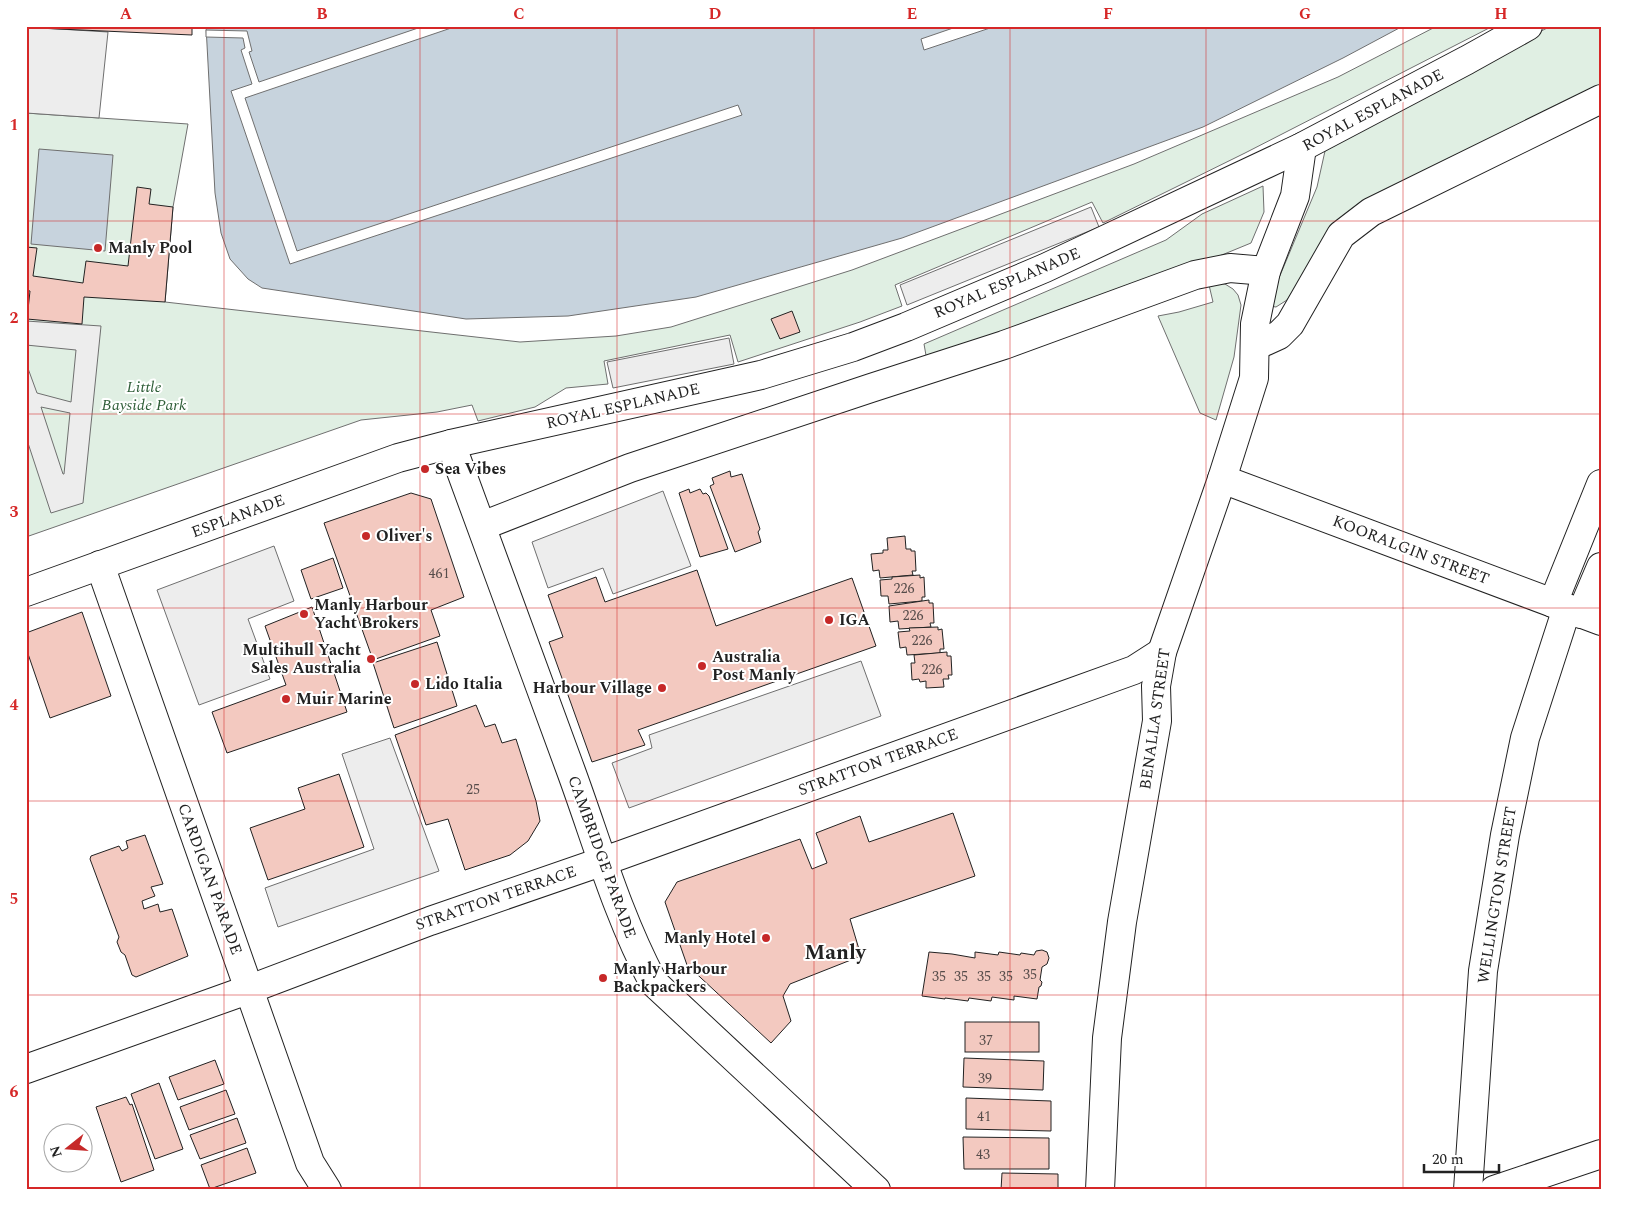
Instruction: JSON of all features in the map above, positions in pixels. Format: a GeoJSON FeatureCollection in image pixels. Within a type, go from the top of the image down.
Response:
{"type":"FeatureCollection","features":[{"type":"Feature","properties":{"kind":"street","name":"ROYAL ESPLANADE"},"geometry":{"type":"LineString","coordinates":[[451,444],[761,375],[852,347],[906,327],[1045,268],[1302,147],[1528,26]]}},
{"type":"Feature","properties":{"kind":"street"},"geometry":{"type":"LineString","coordinates":[[1254,346],[1279,335],[1290,324],[1341,235],[1371,212],[1601,99]]}},
{"type":"Feature","properties":{"kind":"street","name":"BENALLA STREET"},"geometry":{"type":"LineString","coordinates":[[1100,1190],[1107,1038],[1122,922],[1157,721],[1156,686],[1162,652],[1222,479],[1254,378],[1255,324],[1266,271],[1295,196],[1302,147]]}},
{"type":"Feature","properties":{"kind":"street"},"geometry":{"type":"LineString","coordinates":[[482,526],[630,468],[1004,345],[1195,275],[1230,268],[1266,271]]}},
{"type":"Feature","properties":{"kind":"street","name":"CAMBRIDGE PARADE"},"geometry":{"type":"LineString","coordinates":[[451,444],[578,789],[601,862],[635,948],[653,982],[876,1190]]}},
{"type":"Feature","properties":{"kind":"street","name":"ESPLANADE"},"geometry":{"type":"LineString","coordinates":[[26,592],[398,458],[451,444]]}},
{"type":"Feature","properties":{"kind":"street","name":"KOORALGIN STREET"},"geometry":{"type":"LineString","coordinates":[[1222,479],[1575,612]]}},
{"type":"Feature","properties":{"kind":"street","name":"WELLINGTON STREET"},"geometry":{"type":"LineString","coordinates":[[1575,612],[1601,484]]}},
{"type":"Feature","properties":{"kind":"street","name":"CARDIGAN PARADE"},"geometry":{"type":"LineString","coordinates":[[100,565],[172,775],[250,989],[310,1163],[327,1190]]}},
{"type":"Feature","properties":{"kind":"street","name":"WELLINGTON STREET"},"geometry":{"type":"LineString","coordinates":[[1468,1190],[1483,971],[1504,836],[1525,738],[1575,612],[1601,567]]}},
{"type":"Feature","properties":{"kind":"street","name":"STRATTON TERRACE"},"geometry":{"type":"LineString","coordinates":[[26,1069],[250,989],[430,921],[601,862],[1134,670],[1162,652]]}},
{"type":"Feature","properties":{"kind":"street"},"geometry":{"type":"LineString","coordinates":[[1494,1190],[1601,1154]]}},
{"type":"Feature","properties":{"kind":"green space","name":"Little Bayside Park"},"geometry":{"type":"Polygon","coordinates":[[[1437,26],[1493,26],[1245,153],[1103,223],[1092,202],[895,285],[902,306],[860,322],[738,362],[730,335],[604,361],[608,384],[566,388],[535,407],[478,421],[472,405],[437,412],[361,420],[26,537],[26,113],[188,124],[173,207],[165,302],[520,342],[616,336],[671,327],[852,270],[1134,164],[1338,77],[1437,26]]]}},
{"type":"Feature","properties":{"kind":"green space"},"geometry":{"type":"Polygon","coordinates":[[[1551,26],[1601,26],[1601,84],[1546,116],[1336,226],[1287,300],[1276,307],[1270,306],[1271,297],[1317,187],[1325,151],[1477,64],[1551,26]]]}},
{"type":"Feature","properties":{"kind":"green space"},"geometry":{"type":"Polygon","coordinates":[[[1263,186],[1264,212],[1251,243],[1115,299],[927,361],[924,344],[1166,240],[1202,214],[1263,186]]]}},
{"type":"Feature","properties":{"kind":"green space"},"geometry":{"type":"Polygon","coordinates":[[[1216,283],[1225,284],[1233,289],[1238,295],[1241,305],[1234,357],[1216,420],[1200,413],[1158,316],[1213,302],[1209,285],[1216,283]]]}},
{"type":"Feature","properties":{"kind":"shaded area"},"geometry":{"type":"Polygon","coordinates":[[[206,26],[1403,26],[1343,58],[1203,127],[902,238],[696,297],[568,316],[466,319],[262,288],[248,279],[230,259],[221,233],[215,193],[206,26]]]}},
{"type":"Feature","properties":{"kind":"shaded area"},"geometry":{"type":"Polygon","coordinates":[[[26,27],[108,32],[99,118],[26,113],[26,27]]]}},
{"type":"Feature","properties":{"kind":"shaded area"},"geometry":{"type":"Polygon","coordinates":[[[39,149],[113,155],[105,251],[31,244],[39,149]]]}},
{"type":"Feature","properties":{"kind":"shaded area"},"geometry":{"type":"Polygon","coordinates":[[[1091,207],[1099,227],[907,305],[900,285],[1091,207]]]}},
{"type":"Feature","properties":{"kind":"shaded area"},"geometry":{"type":"Polygon","coordinates":[[[26,321],[101,326],[83,503],[51,513],[26,437],[26,363],[37,393],[71,402],[76,350],[26,345],[26,321]],[[41,407],[63,474],[64,474],[70,413],[41,407]]]}},
{"type":"Feature","properties":{"kind":"shaded area"},"geometry":{"type":"Polygon","coordinates":[[[729,338],[734,364],[613,388],[607,362],[729,338]]]}},
{"type":"Feature","properties":{"kind":"shaded area"},"geometry":{"type":"Polygon","coordinates":[[[663,491],[691,566],[613,594],[603,568],[548,588],[532,542],[663,491]]]}},
{"type":"Feature","properties":{"kind":"shaded area"},"geometry":{"type":"Polygon","coordinates":[[[274,546],[294,601],[248,619],[270,679],[199,705],[157,590],[274,546]]]}},
{"type":"Feature","properties":{"kind":"shaded area"},"geometry":{"type":"Polygon","coordinates":[[[861,661],[881,716],[629,808],[612,763],[652,748],[649,735],[861,661]]]}},
{"type":"Feature","properties":{"kind":"shaded area"},"geometry":{"type":"Polygon","coordinates":[[[390,738],[439,871],[278,927],[265,888],[374,849],[342,754],[390,738]]]}},
{"type":"Feature","properties":{"kind":"pier"},"geometry":{"type":"Polygon","coordinates":[[[424,26],[457,26],[245,98],[297,251],[738,105],[742,115],[290,264],[231,91],[252,84],[241,50],[245,48],[243,38],[206,37],[206,30],[247,31],[252,51],[249,52],[259,82],[424,26]]]}},
{"type":"Feature","properties":{"kind":"pier"},"geometry":{"type":"Polygon","coordinates":[[[959,26],[996,26],[924,50],[921,39],[959,26]]]}},
{"type":"Feature","properties":{"kind":"building"},"geometry":{"type":"Polygon","coordinates":[[[37,26],[192,26],[192,35],[37,28],[37,26]]]}},
{"type":"Feature","properties":{"kind":"building"},"geometry":{"type":"Polygon","coordinates":[[[137,187],[151,189],[149,204],[173,207],[165,302],[84,297],[82,324],[27,319],[30,291],[26,290],[26,247],[37,248],[33,276],[83,283],[86,261],[128,266],[137,187]]]}},
{"type":"Feature","properties":{"kind":"building"},"geometry":{"type":"Polygon","coordinates":[[[792,311],[800,332],[780,339],[771,319],[792,311]]]}},
{"type":"Feature","properties":{"kind":"building"},"geometry":{"type":"Polygon","coordinates":[[[730,471],[731,477],[742,474],[760,529],[758,532],[761,542],[735,552],[710,486],[714,484],[712,478],[730,471]]]}},
{"type":"Feature","properties":{"kind":"building"},"geometry":{"type":"Polygon","coordinates":[[[689,489],[690,493],[700,489],[703,494],[706,493],[709,496],[728,549],[700,557],[679,493],[689,489]]]}},
{"type":"Feature","properties":{"kind":"building"},"geometry":{"type":"Polygon","coordinates":[[[411,493],[431,499],[464,597],[431,610],[440,636],[373,660],[324,523],[411,493]]]}},
{"type":"Feature","properties":{"kind":"building"},"geometry":{"type":"Polygon","coordinates":[[[905,536],[906,549],[915,551],[916,571],[912,571],[913,575],[880,578],[879,570],[873,571],[871,554],[883,553],[883,550],[888,550],[887,538],[905,536]]]}},
{"type":"Feature","properties":{"kind":"building"},"geometry":{"type":"Polygon","coordinates":[[[333,558],[343,588],[311,599],[301,570],[333,558]]]}},
{"type":"Feature","properties":{"kind":"building","name":"Harbour Village"},"geometry":{"type":"Polygon","coordinates":[[[697,570],[716,626],[852,578],[876,646],[638,730],[645,745],[592,762],[549,642],[563,637],[548,595],[596,577],[605,602],[697,570]]]}},
{"type":"Feature","properties":{"kind":"building"},"geometry":{"type":"Polygon","coordinates":[[[920,575],[920,578],[924,577],[925,597],[922,597],[922,601],[889,604],[888,596],[881,596],[880,580],[920,575]]]}},
{"type":"Feature","properties":{"kind":"building"},"geometry":{"type":"Polygon","coordinates":[[[929,600],[929,603],[933,603],[934,623],[930,623],[931,627],[899,629],[898,621],[890,622],[889,606],[929,600]]]}},
{"type":"Feature","properties":{"kind":"building"},"geometry":{"type":"Polygon","coordinates":[[[312,607],[347,712],[227,753],[212,712],[286,685],[265,626],[312,607]]]}},
{"type":"Feature","properties":{"kind":"building"},"geometry":{"type":"Polygon","coordinates":[[[82,612],[111,696],[50,718],[26,648],[26,633],[82,612]]]}},
{"type":"Feature","properties":{"kind":"building"},"geometry":{"type":"Polygon","coordinates":[[[938,627],[938,630],[942,629],[944,649],[940,649],[940,653],[907,655],[906,647],[900,648],[898,632],[910,631],[909,628],[938,627]]]}},
{"type":"Feature","properties":{"kind":"building","name":"Lido Italia"},"geometry":{"type":"Polygon","coordinates":[[[437,642],[457,706],[394,728],[373,663],[437,642]]]}},
{"type":"Feature","properties":{"kind":"building"},"geometry":{"type":"Polygon","coordinates":[[[947,652],[947,656],[951,656],[952,675],[948,675],[949,679],[943,679],[944,687],[926,688],[926,681],[912,680],[911,663],[915,663],[914,655],[947,652]]]}},
{"type":"Feature","properties":{"kind":"building"},"geometry":{"type":"Polygon","coordinates":[[[476,705],[485,727],[495,724],[502,743],[516,739],[536,801],[540,821],[528,841],[510,855],[465,870],[448,819],[426,825],[395,735],[476,705]]]}},
{"type":"Feature","properties":{"kind":"building"},"geometry":{"type":"Polygon","coordinates":[[[339,774],[364,847],[268,880],[250,828],[305,809],[298,788],[339,774]]]}},
{"type":"Feature","properties":{"kind":"building","name":"Manly Hotel"},"geometry":{"type":"Polygon","coordinates":[[[953,813],[975,876],[850,919],[861,956],[790,984],[783,996],[791,1021],[771,1043],[687,965],[665,902],[677,882],[800,839],[812,869],[827,863],[816,833],[860,816],[869,842],[953,813]]]}},
{"type":"Feature","properties":{"kind":"building"},"geometry":{"type":"Polygon","coordinates":[[[145,835],[163,884],[151,887],[155,896],[142,901],[144,909],[158,904],[160,912],[172,909],[188,956],[136,977],[132,975],[125,955],[121,952],[117,942],[119,937],[90,859],[91,856],[119,846],[122,851],[128,848],[126,841],[145,835]]]}},
{"type":"Feature","properties":{"kind":"building"},"geometry":{"type":"Polygon","coordinates":[[[1042,950],[1047,952],[1049,958],[1047,964],[1042,967],[1040,980],[1042,982],[1037,999],[1014,996],[1014,1000],[992,997],[991,1001],[969,998],[968,1001],[922,996],[929,952],[975,958],[975,952],[998,955],[999,952],[1034,955],[1036,951],[1042,950]]]}},
{"type":"Feature","properties":{"kind":"building"},"geometry":{"type":"Polygon","coordinates":[[[965,1022],[1039,1022],[1039,1052],[965,1052],[965,1022]]]}},
{"type":"Feature","properties":{"kind":"building"},"geometry":{"type":"Polygon","coordinates":[[[964,1058],[1044,1061],[1043,1090],[963,1087],[964,1058]]]}},
{"type":"Feature","properties":{"kind":"building"},"geometry":{"type":"Polygon","coordinates":[[[215,1060],[224,1084],[178,1100],[169,1077],[215,1060]]]}},
{"type":"Feature","properties":{"kind":"building"},"geometry":{"type":"Polygon","coordinates":[[[159,1083],[183,1149],[155,1159],[131,1094],[159,1083]]]}},
{"type":"Feature","properties":{"kind":"building"},"geometry":{"type":"Polygon","coordinates":[[[226,1090],[235,1114],[189,1130],[180,1107],[226,1090]]]}},
{"type":"Feature","properties":{"kind":"building"},"geometry":{"type":"Polygon","coordinates":[[[126,1097],[130,1105],[132,1104],[154,1170],[121,1182],[96,1107],[126,1097]]]}},
{"type":"Feature","properties":{"kind":"building"},"geometry":{"type":"Polygon","coordinates":[[[966,1098],[1051,1101],[1051,1131],[966,1129],[966,1098]]]}},
{"type":"Feature","properties":{"kind":"building"},"geometry":{"type":"Polygon","coordinates":[[[237,1118],[246,1143],[200,1159],[190,1135],[237,1118]]]}},
{"type":"Feature","properties":{"kind":"building"},"geometry":{"type":"Polygon","coordinates":[[[963,1137],[1049,1138],[1049,1169],[964,1169],[963,1137]]]}},
{"type":"Feature","properties":{"kind":"building"},"geometry":{"type":"Polygon","coordinates":[[[247,1148],[256,1173],[210,1189],[201,1165],[247,1148]]]}},
{"type":"Feature","properties":{"kind":"building"},"geometry":{"type":"Polygon","coordinates":[[[1002,1173],[1058,1174],[1058,1190],[1001,1190],[1002,1173]]]}},
{"type":"Feature","properties":{"kind":"place","name":"Manly Pool"},"geometry":{"type":"Point","coordinates":[98,248]}},
{"type":"Feature","properties":{"kind":"place","name":"Sea Vibes"},"geometry":{"type":"Point","coordinates":[425,469]}},
{"type":"Feature","properties":{"kind":"place","name":"Oliver's"},"geometry":{"type":"Point","coordinates":[366,536]}},
{"type":"Feature","properties":{"kind":"place","name":"Manly Harbour Yacht Brokers"},"geometry":{"type":"Point","coordinates":[304,614]}},
{"type":"Feature","properties":{"kind":"place","name":"IGA"},"geometry":{"type":"Point","coordinates":[829,620]}},
{"type":"Feature","properties":{"kind":"place","name":"Multihull Yacht Sales Australia"},"geometry":{"type":"Point","coordinates":[371,659]}},
{"type":"Feature","properties":{"kind":"place","name":"Australia Post Manly"},"geometry":{"type":"Point","coordinates":[702,666]}},
{"type":"Feature","properties":{"kind":"place","name":"Lido Italia"},"geometry":{"type":"Point","coordinates":[415,684]}},
{"type":"Feature","properties":{"kind":"place","name":"Harbour Village"},"geometry":{"type":"Point","coordinates":[662,688]}},
{"type":"Feature","properties":{"kind":"place","name":"Muir Marine"},"geometry":{"type":"Point","coordinates":[286,699]}},
{"type":"Feature","properties":{"kind":"place","name":"Manly Hotel"},"geometry":{"type":"Point","coordinates":[766,938]}},
{"type":"Feature","properties":{"kind":"place","name":"Manly Harbour Backpackers"},"geometry":{"type":"Point","coordinates":[603,978]}},
{"type":"Feature","properties":{"kind":"district","name":"Manly"},"geometry":{"type":"Point","coordinates":[835,953]}}]}
